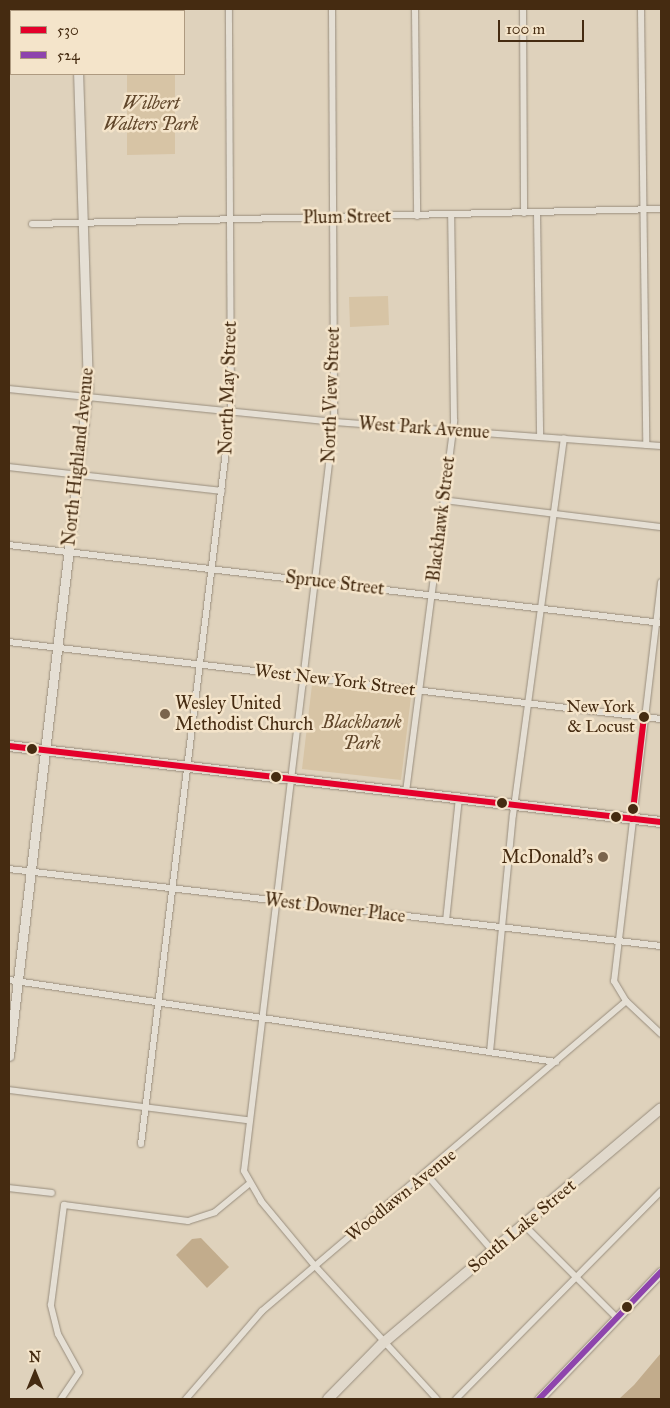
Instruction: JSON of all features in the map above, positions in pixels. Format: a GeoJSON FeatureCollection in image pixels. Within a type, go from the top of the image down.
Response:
{"type":"FeatureCollection","features":[{"type":"Feature","properties":{"kind":"main road"},"geometry":{"type":"LineString","coordinates":[[9,746],[661,822]]}},
{"type":"Feature","properties":{"kind":"main road","name":"South Lake Street"},"geometry":{"type":"LineString","coordinates":[[328,1399],[382,1344],[661,1108]]}},
{"type":"Feature","properties":{"kind":"street","name":"North May Street"},"geometry":{"type":"LineString","coordinates":[[141,1144],[231,410],[229,9]]}},
{"type":"Feature","properties":{"kind":"street","name":"North View Street"},"geometry":{"type":"LineString","coordinates":[[249,1184],[243,1158],[247,1120],[275,901],[293,779],[334,422],[332,9]]}},
{"type":"Feature","properties":{"kind":"street"},"geometry":{"type":"LineString","coordinates":[[416,9],[417,216]]}},
{"type":"Feature","properties":{"kind":"street"},"geometry":{"type":"LineString","coordinates":[[523,9],[524,213]]}},
{"type":"Feature","properties":{"kind":"street"},"geometry":{"type":"LineString","coordinates":[[641,9],[641,210],[646,445]]}},
{"type":"Feature","properties":{"kind":"street","name":"North Highland Avenue"},"geometry":{"type":"LineString","coordinates":[[9,1056],[13,981],[30,872],[87,396],[78,75]]}},
{"type":"Feature","properties":{"kind":"street","name":"Plum Street"},"geometry":{"type":"LineString","coordinates":[[32,224],[83,221],[334,218],[661,209]]}},
{"type":"Feature","properties":{"kind":"street"},"geometry":{"type":"LineString","coordinates":[[537,213],[540,436]]}},
{"type":"Feature","properties":{"kind":"street","name":"Blackhawk Street"},"geometry":{"type":"LineString","coordinates":[[406,792],[452,430],[452,214]]}},
{"type":"Feature","properties":{"kind":"street","name":"West Park Avenue"},"geometry":{"type":"LineString","coordinates":[[9,389],[231,410],[334,422],[661,446]]}},
{"type":"Feature","properties":{"kind":"street"},"geometry":{"type":"LineString","coordinates":[[490,1052],[516,805],[564,438]]}},
{"type":"Feature","properties":{"kind":"street"},"geometry":{"type":"LineString","coordinates":[[9,466],[222,491]]}},
{"type":"Feature","properties":{"kind":"street"},"geometry":{"type":"LineString","coordinates":[[443,500],[661,527]]}},
{"type":"Feature","properties":{"kind":"street","name":"Spruce Street"},"geometry":{"type":"LineString","coordinates":[[9,545],[659,622]]}},
{"type":"Feature","properties":{"kind":"street"},"geometry":{"type":"LineString","coordinates":[[661,582],[659,622],[644,717],[614,981],[626,1001],[661,1034]]}},
{"type":"Feature","properties":{"kind":"street","name":"West New York Street"},"geometry":{"type":"LineString","coordinates":[[9,642],[661,719]]}},
{"type":"Feature","properties":{"kind":"street"},"geometry":{"type":"LineString","coordinates":[[446,921],[459,798]]}},
{"type":"Feature","properties":{"kind":"street","name":"West Downer Place"},"geometry":{"type":"LineString","coordinates":[[9,869],[661,946]]}},
{"type":"Feature","properties":{"kind":"street"},"geometry":{"type":"LineString","coordinates":[[13,981],[556,1062]]}},
{"type":"Feature","properties":{"kind":"street","name":"Woodlawn Avenue"},"geometry":{"type":"LineString","coordinates":[[186,1399],[262,1311],[314,1266],[427,1175],[626,1001]]}},
{"type":"Feature","properties":{"kind":"street"},"geometry":{"type":"LineString","coordinates":[[9,1090],[247,1120]]}},
{"type":"Feature","properties":{"kind":"street"},"geometry":{"type":"LineString","coordinates":[[427,1175],[492,1250]]}},
{"type":"Feature","properties":{"kind":"street"},"geometry":{"type":"LineString","coordinates":[[61,1399],[79,1372],[58,1334],[51,1305],[64,1205],[188,1221],[215,1212],[249,1184],[314,1266],[382,1344],[437,1399]]}},
{"type":"Feature","properties":{"kind":"street"},"geometry":{"type":"LineString","coordinates":[[9,1188],[52,1193]]}},
{"type":"Feature","properties":{"kind":"street"},"geometry":{"type":"LineString","coordinates":[[456,1399],[661,1190]]}},
{"type":"Feature","properties":{"kind":"street"},"geometry":{"type":"LineString","coordinates":[[523,1224],[617,1318]]}},
{"type":"Feature","properties":{"kind":"street"},"geometry":{"type":"LineString","coordinates":[[539,1399],[661,1272]]}},
{"type":"Feature","properties":{"kind":"green space","name":"Wilbert Walters Park"},"geometry":{"type":"Polygon","coordinates":[[[127,75],[175,75],[175,154],[127,155],[127,75]]]}},
{"type":"Feature","properties":{"kind":"green space"},"geometry":{"type":"Polygon","coordinates":[[[388,296],[389,325],[350,327],[349,297],[388,296]]]}},
{"type":"Feature","properties":{"kind":"green space","name":"Blackhawk Park"},"geometry":{"type":"Polygon","coordinates":[[[312,685],[411,697],[401,780],[302,769],[312,685]]]}},
{"type":"Feature","properties":{"kind":"shaded area"},"geometry":{"type":"Polygon","coordinates":[[[201,1238],[229,1267],[207,1288],[176,1255],[192,1239],[201,1238]]]}},
{"type":"Feature","properties":{"kind":"shaded area"},"geometry":{"type":"Polygon","coordinates":[[[661,1353],[661,1399],[619,1399],[634,1385],[661,1353]]]}},
{"type":"Feature","properties":{"kind":"transit line","name":"530"},"geometry":{"type":"LineString","coordinates":[[632,819],[644,717]]}},
{"type":"Feature","properties":{"kind":"transit line","name":"530"},"geometry":{"type":"LineString","coordinates":[[9,746],[661,822]]}},
{"type":"Feature","properties":{"kind":"transit line","name":"524"},"geometry":{"type":"LineString","coordinates":[[539,1399],[661,1272]]}},
{"type":"Feature","properties":{"kind":"place","name":"Wesley United Methodist Church"},"geometry":{"type":"Point","coordinates":[165,714]}},
{"type":"Feature","properties":{"kind":"place","name":"New York & Locust"},"geometry":{"type":"Point","coordinates":[644,717]}},
{"type":"Feature","properties":{"kind":"place","name":"McDonald's"},"geometry":{"type":"Point","coordinates":[603,857]}}]}
